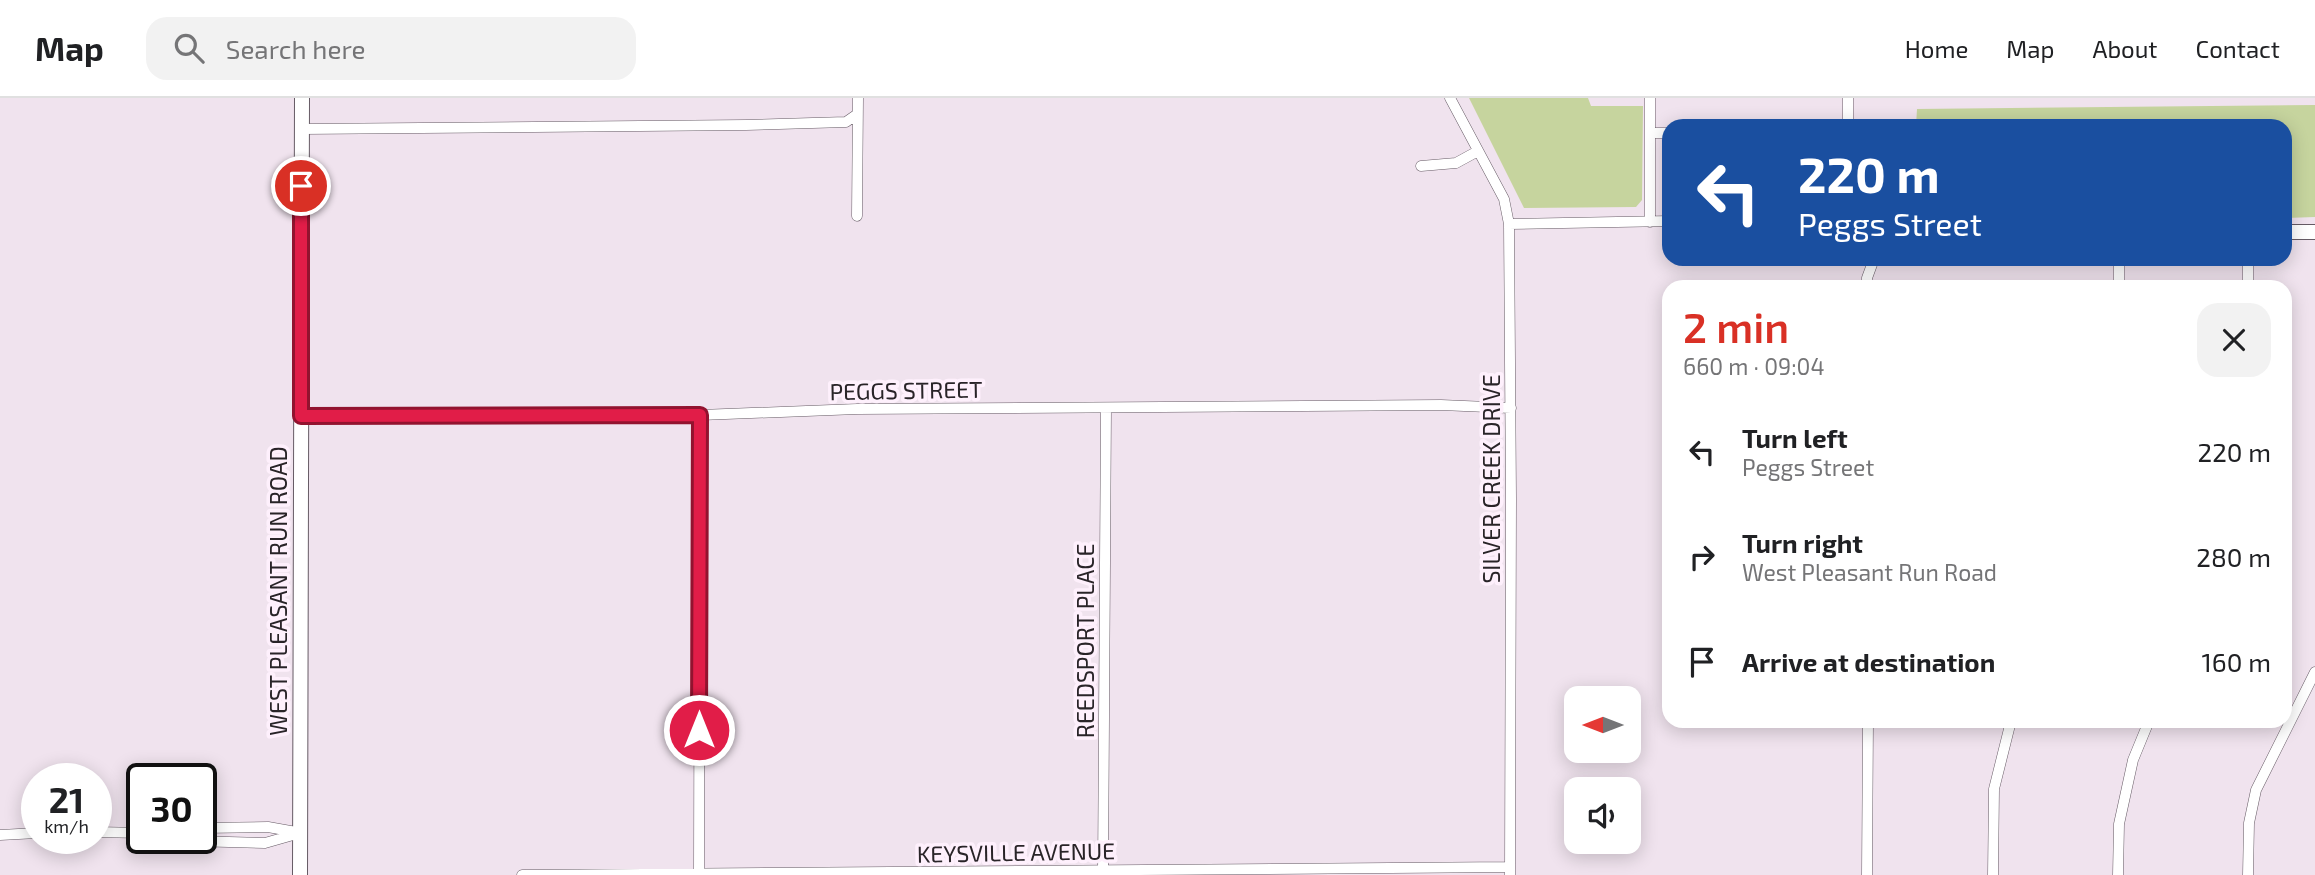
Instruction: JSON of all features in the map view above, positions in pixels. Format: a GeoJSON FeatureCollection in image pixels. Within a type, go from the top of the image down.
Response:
{"type":"FeatureCollection","features":[{"type":"Feature","properties":{"kind":"main road","name":"WEST PLEASANT RUN ROAD"},"geometry":{"type":"LineString","coordinates":[[300,875],[302,98]]}},
{"type":"Feature","properties":{"kind":"main road"},"geometry":{"type":"LineString","coordinates":[[2292,232],[2315,232]]}},
{"type":"Feature","properties":{"kind":"street"},"geometry":{"type":"LineString","coordinates":[[857,216],[858,98]]}},
{"type":"Feature","properties":{"kind":"street","name":"SILVER CREEK DRIVE"},"geometry":{"type":"LineString","coordinates":[[1450,98],[1504,199],[1509,224],[1510,871]]}},
{"type":"Feature","properties":{"kind":"street"},"geometry":{"type":"LineString","coordinates":[[1650,98],[1650,222]]}},
{"type":"Feature","properties":{"kind":"street"},"geometry":{"type":"LineString","coordinates":[[1848,98],[1848,119]]}},
{"type":"Feature","properties":{"kind":"street"},"geometry":{"type":"LineString","coordinates":[[302,129],[746,125],[846,122],[856,115]]}},
{"type":"Feature","properties":{"kind":"street"},"geometry":{"type":"LineString","coordinates":[[1650,133],[1662,133]]}},
{"type":"Feature","properties":{"kind":"street"},"geometry":{"type":"LineString","coordinates":[[1421,166],[1456,163],[1478,151]]}},
{"type":"Feature","properties":{"kind":"street"},"geometry":{"type":"LineString","coordinates":[[1509,224],[1662,221]]}},
{"type":"Feature","properties":{"kind":"street","name":"PEGGS STREET"},"geometry":{"type":"LineString","coordinates":[[301,416],[700,415],[857,409],[1441,405],[1511,408]]}},
{"type":"Feature","properties":{"kind":"street","name":"REEDSPORT PLACE"},"geometry":{"type":"LineString","coordinates":[[1103,873],[1106,408]]}},
{"type":"Feature","properties":{"kind":"street"},"geometry":{"type":"LineString","coordinates":[[699,874],[700,415]]}},
{"type":"Feature","properties":{"kind":"street"},"geometry":{"type":"LineString","coordinates":[[2292,718],[2315,672]]}},
{"type":"Feature","properties":{"kind":"street"},"geometry":{"type":"LineString","coordinates":[[1867,875],[1868,728]]}},
{"type":"Feature","properties":{"kind":"street"},"geometry":{"type":"LineString","coordinates":[[1993,875],[1994,789],[2009,728]]}},
{"type":"Feature","properties":{"kind":"street"},"geometry":{"type":"LineString","coordinates":[[2118,875],[2119,824],[2133,760],[2146,728]]}},
{"type":"Feature","properties":{"kind":"street"},"geometry":{"type":"LineString","coordinates":[[2248,875],[2249,822],[2256,790],[2287,728]]}},
{"type":"Feature","properties":{"kind":"street"},"geometry":{"type":"LineString","coordinates":[[217,828],[268,827],[300,833]]}},
{"type":"Feature","properties":{"kind":"street"},"geometry":{"type":"LineString","coordinates":[[0,835],[21,833]]}},
{"type":"Feature","properties":{"kind":"street"},"geometry":{"type":"LineString","coordinates":[[217,842],[265,843],[300,833]]}},
{"type":"Feature","properties":{"kind":"street","name":"KEYSVILLE AVENUE"},"geometry":{"type":"LineString","coordinates":[[522,875],[1510,871]]}},
{"type":"Feature","properties":{"kind":"green space"},"geometry":{"type":"Polygon","coordinates":[[[1469,98],[1588,98],[1591,106],[1643,106],[1642,200],[1636,207],[1524,208],[1469,98]]]}},
{"type":"Feature","properties":{"kind":"green space"},"geometry":{"type":"Polygon","coordinates":[[[2315,105],[2315,217],[2292,218],[2292,119],[1916,119],[1917,109],[2315,105]]]}},
{"type":"Feature","properties":{"kind":"route"},"geometry":{"type":"LineString","coordinates":[[301,186],[301,416],[700,415],[699,730]]}}]}
